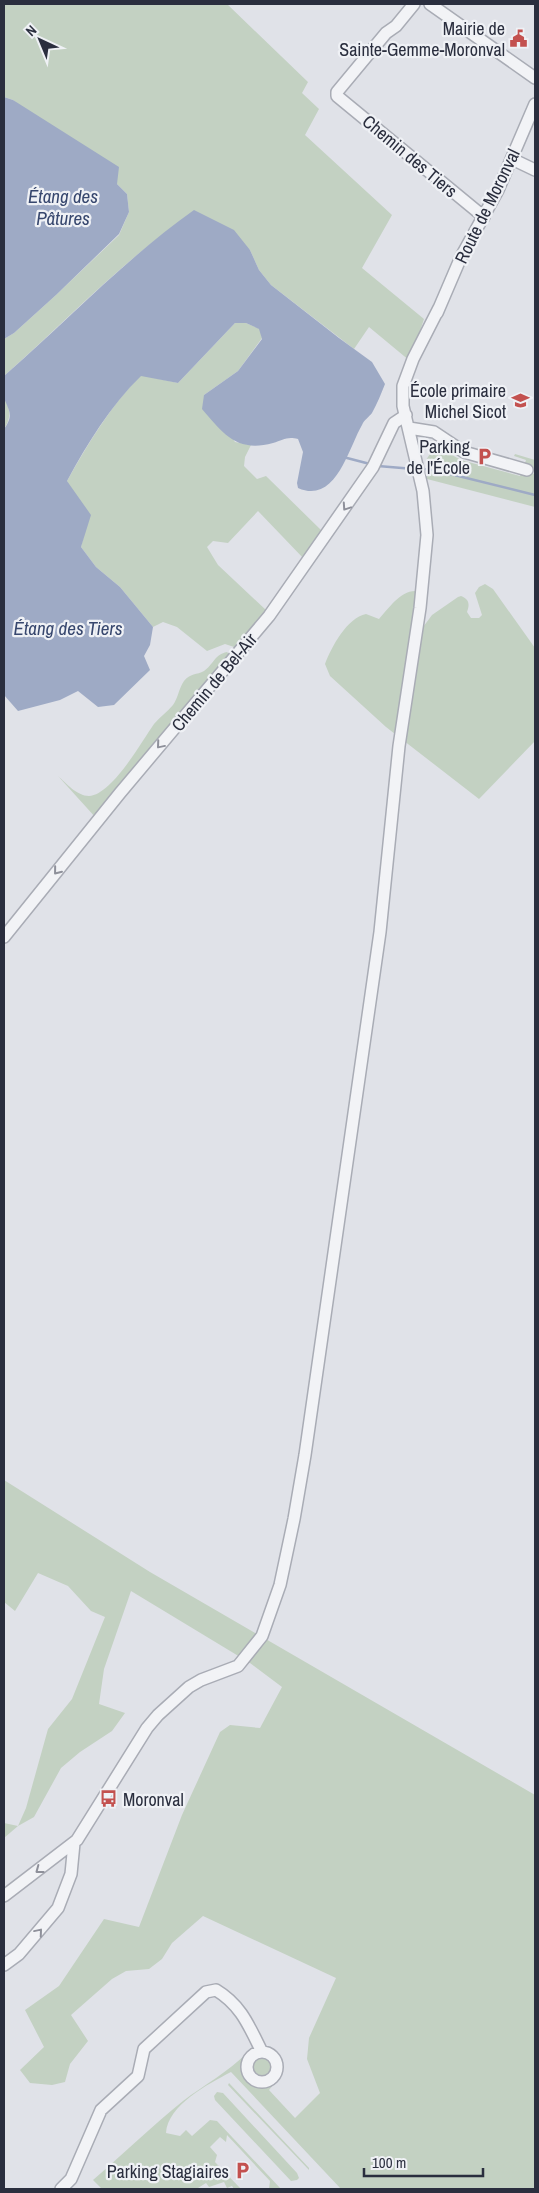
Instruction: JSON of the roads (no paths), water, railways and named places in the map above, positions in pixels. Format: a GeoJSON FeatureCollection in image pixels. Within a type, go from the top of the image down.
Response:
{"type":"FeatureCollection","features":[{"type":"Feature","properties":{"kind":"street","name":"Chemin des Tiers"},"geometry":{"type":"LineString","coordinates":[[414,4],[358,66],[337,92],[336,96],[484,217]]}},
{"type":"Feature","properties":{"kind":"street"},"geometry":{"type":"LineString","coordinates":[[430,4],[535,78]]}},
{"type":"Feature","properties":{"kind":"street","name":"Route de Moronval"},"geometry":{"type":"LineString","coordinates":[[74,1844],[158,1715],[195,1683],[234,1669],[241,1663],[262,1636],[276,1599],[294,1519],[305,1454],[380,932],[398,746],[420,608],[427,535],[419,469],[402,398],[404,381],[462,257],[512,159],[535,104]]}},
{"type":"Feature","properties":{"kind":"street"},"geometry":{"type":"LineString","coordinates":[[512,159],[535,170]]}},
{"type":"Feature","properties":{"kind":"street","name":"Chemin de Bel-Air"},"geometry":{"type":"LineString","coordinates":[[4,937],[120,793],[269,616],[375,464],[394,423],[406,415]]}},
{"type":"Feature","properties":{"kind":"street"},"geometry":{"type":"LineString","coordinates":[[409,428],[434,432],[464,452],[526,470]]}},
{"type":"Feature","properties":{"kind":"street"},"geometry":{"type":"LineString","coordinates":[[4,1896],[74,1844]]}},
{"type":"Feature","properties":{"kind":"street"},"geometry":{"type":"LineString","coordinates":[[4,1965],[19,1954],[58,1908],[70,1874],[74,1844]]}},
{"type":"Feature","properties":{"kind":"street"},"geometry":{"type":"LineString","coordinates":[[61,2189],[71,2179],[101,2110],[138,2076],[144,2048],[206,1992],[216,1990],[229,1998],[239,2009],[262,2052]]}},
{"type":"Feature","properties":{"kind":"water","name":"Étang des Pâtures"},"geometry":{"type":"Polygon","coordinates":[[[4,97],[13,100],[119,167],[117,184],[127,194],[129,212],[119,234],[56,295],[14,333],[4,339],[4,97]]]}},
{"type":"Feature","properties":{"kind":"water","name":"Étang des Tiers"},"geometry":{"type":"Polygon","coordinates":[[[194,210],[234,230],[250,250],[259,270],[271,285],[372,362],[385,384],[374,410],[363,423],[339,471],[332,481],[322,488],[311,491],[298,488],[297,483],[303,452],[298,439],[288,438],[260,445],[240,443],[224,433],[202,409],[204,395],[238,371],[262,339],[259,329],[246,323],[235,323],[178,383],[141,376],[120,399],[100,426],[67,481],[91,515],[81,547],[96,567],[120,587],[153,627],[150,645],[144,656],[150,670],[114,705],[98,707],[78,691],[60,700],[18,711],[4,695],[4,429],[10,416],[3,395],[4,376],[144,249],[194,210]]]}},
{"type":"Feature","properties":{"kind":"waterway"},"geometry":{"type":"LineString","coordinates":[[347,458],[370,464]]}},
{"type":"Feature","properties":{"kind":"waterway"},"geometry":{"type":"LineString","coordinates":[[378,466],[414,469]]}},
{"type":"Feature","properties":{"kind":"waterway"},"geometry":{"type":"LineString","coordinates":[[422,469],[434,470],[535,495]]}},
{"type":"Feature","properties":{"kind":"place","name":"Mairie de Sainte-Gemme-Moronval"},"geometry":{"type":"Point","coordinates":[519,38]}},
{"type":"Feature","properties":{"kind":"place","name":"École primaire Michel Sicot"},"geometry":{"type":"Point","coordinates":[520,400]}},
{"type":"Feature","properties":{"kind":"place","name":"Parking de l'École"},"geometry":{"type":"Point","coordinates":[484,456]}},
{"type":"Feature","properties":{"kind":"place","name":"Moronval"},"geometry":{"type":"Point","coordinates":[109,1799]}},
{"type":"Feature","properties":{"kind":"place","name":"Parking Stagiaires"},"geometry":{"type":"Point","coordinates":[243,2171]}}]}
